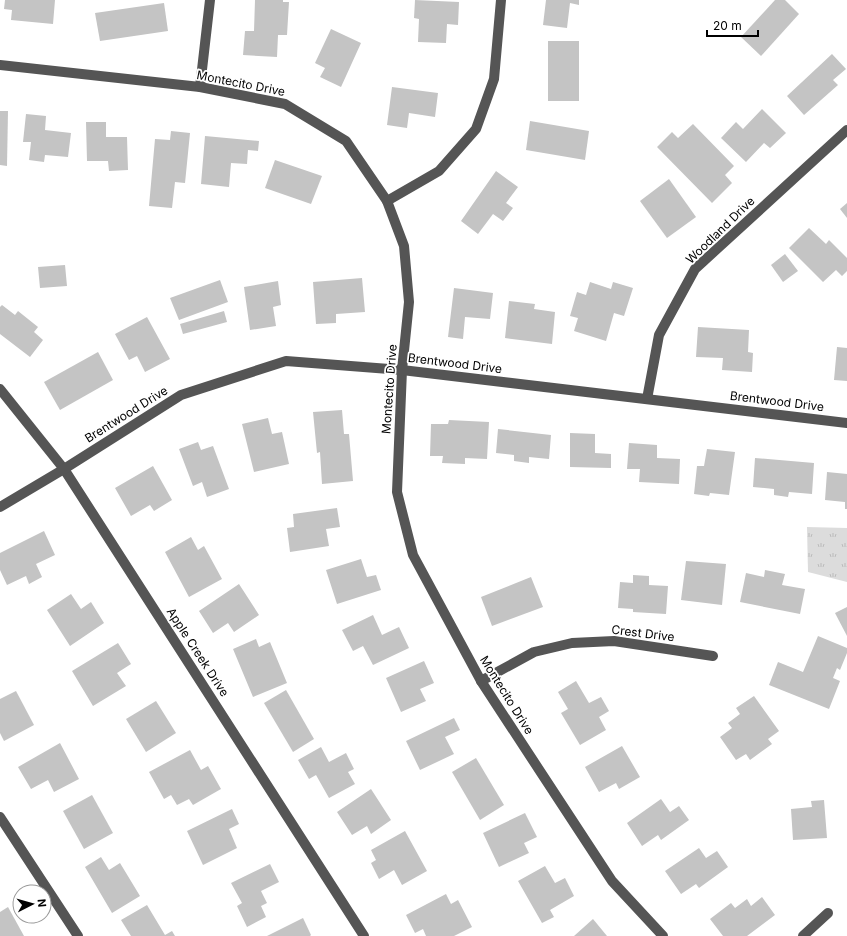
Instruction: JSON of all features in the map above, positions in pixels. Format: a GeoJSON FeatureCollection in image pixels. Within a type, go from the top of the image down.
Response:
{"type":"FeatureCollection","features":[{"type":"Feature","properties":{"kind":"street"},"geometry":{"type":"LineString","coordinates":[[200,87],[210,0]]}},
{"type":"Feature","properties":{"kind":"street"},"geometry":{"type":"LineString","coordinates":[[387,201],[439,171],[476,129],[494,79],[501,0]]}},
{"type":"Feature","properties":{"kind":"street","name":"Montecito Drive"},"geometry":{"type":"LineString","coordinates":[[0,65],[200,87],[286,104],[346,141],[387,201],[404,246],[409,302],[402,370],[396,492],[413,555],[481,681],[612,881],[663,936]]}},
{"type":"Feature","properties":{"kind":"street","name":"Woodland Drive"},"geometry":{"type":"LineString","coordinates":[[647,399],[659,335],[695,269],[847,130]]}},
{"type":"Feature","properties":{"kind":"street","name":"Brentwood Drive"},"geometry":{"type":"LineString","coordinates":[[0,507],[64,469],[181,395],[286,361],[402,370],[847,423]]}},
{"type":"Feature","properties":{"kind":"street","name":"Apple Creek Drive"},"geometry":{"type":"LineString","coordinates":[[0,389],[64,469],[364,936]]}},
{"type":"Feature","properties":{"kind":"street","name":"Crest Drive"},"geometry":{"type":"LineString","coordinates":[[481,681],[534,652],[572,643],[614,641],[713,656]]}},
{"type":"Feature","properties":{"kind":"street"},"geometry":{"type":"LineString","coordinates":[[0,817],[78,936]]}},
{"type":"Feature","properties":{"kind":"street"},"geometry":{"type":"LineString","coordinates":[[803,936],[828,914]]}},
{"type":"Feature","properties":{"kind":"green space"},"geometry":{"type":"Polygon","coordinates":[[[807,527],[847,528],[847,582],[808,572],[807,527]]]}},
{"type":"Feature","properties":{"kind":"building"},"geometry":{"type":"Polygon","coordinates":[[[5,0],[55,0],[53,24],[11,20],[12,10],[4,9],[5,0]]]}},
{"type":"Feature","properties":{"kind":"building"},"geometry":{"type":"Polygon","coordinates":[[[255,0],[283,0],[283,2],[289,2],[287,35],[278,35],[277,57],[243,55],[245,31],[254,31],[255,0]]]}},
{"type":"Feature","properties":{"kind":"building"},"geometry":{"type":"Polygon","coordinates":[[[415,0],[459,2],[458,25],[447,24],[446,43],[418,42],[419,19],[414,18],[415,0]]]}},
{"type":"Feature","properties":{"kind":"building"},"geometry":{"type":"Polygon","coordinates":[[[546,0],[579,0],[579,5],[570,3],[567,28],[543,25],[546,0]]]}},
{"type":"Feature","properties":{"kind":"building"},"geometry":{"type":"Polygon","coordinates":[[[775,0],[785,0],[799,14],[761,56],[741,37],[775,0]]]}},
{"type":"Feature","properties":{"kind":"building"},"geometry":{"type":"Polygon","coordinates":[[[164,3],[168,31],[100,41],[95,13],[164,3]]]}},
{"type":"Feature","properties":{"kind":"building"},"geometry":{"type":"Polygon","coordinates":[[[331,29],[361,43],[341,87],[320,77],[325,68],[315,63],[331,29]]]}},
{"type":"Feature","properties":{"kind":"building"},"geometry":{"type":"Polygon","coordinates":[[[548,41],[579,41],[579,101],[548,101],[548,41]]]}},
{"type":"Feature","properties":{"kind":"building"},"geometry":{"type":"Polygon","coordinates":[[[832,54],[846,69],[833,80],[838,85],[804,115],[787,96],[832,54]]]}},
{"type":"Feature","properties":{"kind":"building"},"geometry":{"type":"Polygon","coordinates":[[[392,87],[438,93],[435,117],[409,113],[407,128],[387,125],[392,87]]]}},
{"type":"Feature","properties":{"kind":"building"},"geometry":{"type":"Polygon","coordinates":[[[762,109],[786,133],[770,148],[764,143],[746,162],[721,138],[736,122],[743,129],[762,109]]]}},
{"type":"Feature","properties":{"kind":"building"},"geometry":{"type":"Polygon","coordinates":[[[0,111],[8,111],[7,166],[0,165],[0,111]]]}},
{"type":"Feature","properties":{"kind":"building"},"geometry":{"type":"Polygon","coordinates":[[[26,114],[46,116],[45,130],[71,133],[68,157],[45,155],[44,162],[29,160],[31,142],[23,142],[26,114]]]}},
{"type":"Feature","properties":{"kind":"building"},"geometry":{"type":"Polygon","coordinates":[[[530,121],[589,131],[585,160],[526,150],[530,121]]]}},
{"type":"Feature","properties":{"kind":"building"},"geometry":{"type":"Polygon","coordinates":[[[86,122],[106,122],[106,137],[127,137],[128,170],[109,171],[108,161],[87,161],[86,122]]]}},
{"type":"Feature","properties":{"kind":"building"},"geometry":{"type":"Polygon","coordinates":[[[693,124],[734,166],[725,175],[732,183],[712,203],[657,147],[672,132],[678,138],[693,124]]]}},
{"type":"Feature","properties":{"kind":"building"},"geometry":{"type":"Polygon","coordinates":[[[171,131],[190,133],[185,183],[175,182],[172,208],[149,206],[155,139],[170,140],[171,131]]]}},
{"type":"Feature","properties":{"kind":"building"},"geometry":{"type":"Polygon","coordinates":[[[205,136],[259,141],[258,151],[248,150],[247,164],[231,163],[229,187],[201,184],[205,136]]]}},
{"type":"Feature","properties":{"kind":"building"},"geometry":{"type":"Polygon","coordinates":[[[275,160],[322,176],[311,204],[265,188],[275,160]]]}},
{"type":"Feature","properties":{"kind":"building"},"geometry":{"type":"Polygon","coordinates":[[[496,171],[518,187],[506,203],[513,208],[503,221],[493,214],[478,234],[461,221],[496,171]]]}},
{"type":"Feature","properties":{"kind":"building"},"geometry":{"type":"Polygon","coordinates":[[[669,179],[696,217],[667,238],[640,201],[669,179]]]}},
{"type":"Feature","properties":{"kind":"building"},"geometry":{"type":"Polygon","coordinates":[[[847,203],[847,218],[840,209],[847,203]]]}},
{"type":"Feature","properties":{"kind":"building"},"geometry":{"type":"Polygon","coordinates":[[[809,228],[826,244],[829,240],[847,258],[847,271],[842,276],[836,270],[823,282],[789,248],[809,228]]]}},
{"type":"Feature","properties":{"kind":"building"},"geometry":{"type":"Polygon","coordinates":[[[785,254],[798,271],[783,282],[771,265],[785,254]]]}},
{"type":"Feature","properties":{"kind":"building"},"geometry":{"type":"Polygon","coordinates":[[[65,265],[67,286],[40,288],[38,267],[65,265]]]}},
{"type":"Feature","properties":{"kind":"building"},"geometry":{"type":"Polygon","coordinates":[[[362,278],[365,312],[336,314],[336,323],[316,324],[313,282],[362,278]]]}},
{"type":"Feature","properties":{"kind":"building"},"geometry":{"type":"Polygon","coordinates":[[[220,280],[228,302],[179,320],[170,298],[220,280]]]}},
{"type":"Feature","properties":{"kind":"building"},"geometry":{"type":"Polygon","coordinates":[[[278,281],[281,305],[273,307],[276,326],[250,330],[244,287],[278,281]]]}},
{"type":"Feature","properties":{"kind":"building"},"geometry":{"type":"Polygon","coordinates":[[[590,282],[611,289],[613,282],[633,288],[624,316],[614,313],[606,341],[574,331],[578,318],[570,316],[577,292],[586,295],[590,282]]]}},
{"type":"Feature","properties":{"kind":"building"},"geometry":{"type":"Polygon","coordinates":[[[454,288],[493,293],[490,319],[465,317],[463,339],[448,337],[454,288]]]}},
{"type":"Feature","properties":{"kind":"building"},"geometry":{"type":"Polygon","coordinates":[[[509,301],[535,304],[534,309],[555,312],[552,344],[505,338],[509,301]]]}},
{"type":"Feature","properties":{"kind":"building"},"geometry":{"type":"Polygon","coordinates":[[[2,305],[15,315],[18,311],[38,327],[34,332],[43,340],[30,357],[0,334],[0,307],[2,305]]]}},
{"type":"Feature","properties":{"kind":"building"},"geometry":{"type":"Polygon","coordinates":[[[224,311],[227,322],[183,334],[180,324],[224,311]]]}},
{"type":"Feature","properties":{"kind":"building"},"geometry":{"type":"Polygon","coordinates":[[[147,317],[170,359],[145,372],[137,356],[129,360],[115,334],[147,317]]]}},
{"type":"Feature","properties":{"kind":"building"},"geometry":{"type":"Polygon","coordinates":[[[698,327],[749,330],[748,352],[753,353],[752,372],[722,370],[723,358],[696,357],[698,327]]]}},
{"type":"Feature","properties":{"kind":"building"},"geometry":{"type":"Polygon","coordinates":[[[837,347],[847,348],[847,381],[834,380],[837,347]]]}},
{"type":"Feature","properties":{"kind":"building"},"geometry":{"type":"Polygon","coordinates":[[[98,352],[113,380],[60,410],[44,382],[98,352]]]}},
{"type":"Feature","properties":{"kind":"building"},"geometry":{"type":"Polygon","coordinates":[[[342,410],[344,434],[349,434],[353,481],[322,484],[320,452],[317,453],[313,412],[342,410]]]}},
{"type":"Feature","properties":{"kind":"building"},"geometry":{"type":"Polygon","coordinates":[[[268,418],[272,434],[282,432],[289,464],[254,472],[242,424],[268,418]]]}},
{"type":"Feature","properties":{"kind":"building"},"geometry":{"type":"Polygon","coordinates":[[[449,420],[489,422],[487,459],[465,458],[465,464],[442,463],[443,456],[430,456],[431,424],[448,424],[449,420]]]}},
{"type":"Feature","properties":{"kind":"building"},"geometry":{"type":"Polygon","coordinates":[[[498,429],[551,435],[549,459],[529,457],[529,463],[514,461],[514,455],[496,453],[498,429]]]}},
{"type":"Feature","properties":{"kind":"building"},"geometry":{"type":"Polygon","coordinates":[[[570,433],[595,434],[595,453],[611,454],[611,468],[570,467],[570,433]]]}},
{"type":"Feature","properties":{"kind":"building"},"geometry":{"type":"Polygon","coordinates":[[[198,442],[201,450],[213,446],[229,489],[207,497],[202,482],[193,486],[179,449],[198,442]]]}},
{"type":"Feature","properties":{"kind":"building"},"geometry":{"type":"Polygon","coordinates":[[[629,443],[657,445],[657,458],[680,459],[679,484],[639,482],[640,469],[627,469],[629,443]]]}},
{"type":"Feature","properties":{"kind":"building"},"geometry":{"type":"Polygon","coordinates":[[[707,449],[735,452],[729,495],[710,493],[709,496],[694,494],[697,466],[704,466],[707,449]]]}},
{"type":"Feature","properties":{"kind":"building"},"geometry":{"type":"Polygon","coordinates":[[[755,458],[814,463],[812,494],[789,492],[788,497],[774,495],[774,489],[753,487],[755,458]]]}},
{"type":"Feature","properties":{"kind":"building"},"geometry":{"type":"Polygon","coordinates":[[[153,466],[172,500],[154,511],[150,505],[131,516],[115,488],[153,466]]]}},
{"type":"Feature","properties":{"kind":"building"},"geometry":{"type":"Polygon","coordinates":[[[827,472],[847,474],[847,509],[845,509],[845,502],[825,500],[827,472]]]}},
{"type":"Feature","properties":{"kind":"building"},"geometry":{"type":"Polygon","coordinates":[[[337,508],[340,527],[326,529],[329,546],[290,552],[287,528],[294,527],[293,514],[337,508]]]}},
{"type":"Feature","properties":{"kind":"building"},"geometry":{"type":"Polygon","coordinates":[[[44,531],[55,555],[36,564],[42,577],[29,584],[26,576],[7,585],[0,570],[0,553],[44,531]]]}},
{"type":"Feature","properties":{"kind":"building"},"geometry":{"type":"Polygon","coordinates":[[[191,537],[198,550],[204,546],[222,579],[189,597],[165,552],[191,537]]]}},
{"type":"Feature","properties":{"kind":"building"},"geometry":{"type":"Polygon","coordinates":[[[361,559],[367,577],[376,575],[381,590],[337,604],[326,570],[361,559]]]}},
{"type":"Feature","properties":{"kind":"building"},"geometry":{"type":"Polygon","coordinates":[[[686,561],[726,564],[722,605],[681,600],[686,561]]]}},
{"type":"Feature","properties":{"kind":"building"},"geometry":{"type":"Polygon","coordinates":[[[765,570],[785,574],[782,585],[805,589],[800,614],[740,602],[746,573],[764,577],[765,570]]]}},
{"type":"Feature","properties":{"kind":"building"},"geometry":{"type":"Polygon","coordinates":[[[633,575],[649,576],[649,585],[668,586],[666,614],[633,612],[633,609],[618,608],[620,582],[633,583],[633,575]]]}},
{"type":"Feature","properties":{"kind":"building"},"geometry":{"type":"Polygon","coordinates":[[[531,577],[543,607],[492,626],[481,597],[531,577]]]}},
{"type":"Feature","properties":{"kind":"building"},"geometry":{"type":"Polygon","coordinates":[[[239,584],[259,615],[234,632],[228,623],[213,633],[199,611],[239,584]]]}},
{"type":"Feature","properties":{"kind":"building"},"geometry":{"type":"Polygon","coordinates":[[[71,594],[81,609],[91,602],[104,623],[70,646],[47,610],[71,594]]]}},
{"type":"Feature","properties":{"kind":"building"},"geometry":{"type":"Polygon","coordinates":[[[847,607],[847,636],[835,613],[847,607]]]}},
{"type":"Feature","properties":{"kind":"building"},"geometry":{"type":"Polygon","coordinates":[[[373,615],[382,635],[399,627],[409,648],[373,665],[363,646],[353,651],[342,630],[373,615]]]}},
{"type":"Feature","properties":{"kind":"building"},"geometry":{"type":"Polygon","coordinates":[[[818,636],[847,648],[847,653],[840,670],[837,668],[833,678],[840,681],[829,709],[769,685],[778,662],[803,672],[818,636]]]}},
{"type":"Feature","properties":{"kind":"building"},"geometry":{"type":"Polygon","coordinates":[[[256,639],[259,647],[270,642],[287,683],[253,697],[233,649],[256,639]]]}},
{"type":"Feature","properties":{"kind":"building"},"geometry":{"type":"Polygon","coordinates":[[[118,643],[131,664],[117,673],[126,686],[93,706],[72,671],[118,643]]]}},
{"type":"Feature","properties":{"kind":"building"},"geometry":{"type":"Polygon","coordinates":[[[424,661],[434,683],[420,689],[426,701],[401,712],[386,678],[424,661]]]}},
{"type":"Feature","properties":{"kind":"building"},"geometry":{"type":"Polygon","coordinates":[[[576,681],[589,703],[601,697],[609,711],[599,717],[606,730],[580,745],[561,713],[568,709],[558,692],[576,681]]]}},
{"type":"Feature","properties":{"kind":"building"},"geometry":{"type":"Polygon","coordinates":[[[286,690],[314,739],[293,752],[264,703],[286,690]]]}},
{"type":"Feature","properties":{"kind":"building"},"geometry":{"type":"Polygon","coordinates":[[[16,691],[34,725],[4,741],[0,733],[0,699],[16,691]]]}},
{"type":"Feature","properties":{"kind":"building"},"geometry":{"type":"Polygon","coordinates":[[[754,696],[779,731],[768,739],[772,744],[750,760],[746,754],[736,760],[720,737],[732,728],[728,723],[740,714],[736,708],[754,696]]]}},
{"type":"Feature","properties":{"kind":"building"},"geometry":{"type":"Polygon","coordinates":[[[156,701],[176,733],[146,752],[126,719],[156,701]]]}},
{"type":"Feature","properties":{"kind":"building"},"geometry":{"type":"Polygon","coordinates":[[[454,718],[460,730],[445,737],[454,754],[420,770],[406,741],[454,718]]]}},
{"type":"Feature","properties":{"kind":"building"},"geometry":{"type":"Polygon","coordinates":[[[60,743],[79,779],[54,792],[48,780],[31,789],[18,767],[60,743]]]}},
{"type":"Feature","properties":{"kind":"building"},"geometry":{"type":"Polygon","coordinates":[[[622,746],[640,777],[619,789],[616,783],[599,792],[585,767],[622,746]]]}},
{"type":"Feature","properties":{"kind":"building"},"geometry":{"type":"Polygon","coordinates":[[[321,747],[329,762],[346,753],[354,769],[348,772],[355,784],[329,798],[316,775],[309,779],[298,760],[321,747]]]}},
{"type":"Feature","properties":{"kind":"building"},"geometry":{"type":"Polygon","coordinates":[[[190,750],[201,770],[208,766],[221,789],[193,805],[189,799],[177,805],[171,795],[164,799],[149,772],[190,750]]]}},
{"type":"Feature","properties":{"kind":"building"},"geometry":{"type":"Polygon","coordinates":[[[476,758],[504,805],[480,820],[452,772],[476,758]]]}},
{"type":"Feature","properties":{"kind":"building"},"geometry":{"type":"Polygon","coordinates":[[[371,789],[391,820],[371,834],[367,826],[352,835],[337,812],[371,789]]]}},
{"type":"Feature","properties":{"kind":"building"},"geometry":{"type":"Polygon","coordinates":[[[92,795],[113,833],[84,849],[63,811],[92,795]]]}},
{"type":"Feature","properties":{"kind":"building"},"geometry":{"type":"Polygon","coordinates":[[[661,799],[670,812],[679,806],[689,820],[661,840],[658,835],[642,846],[627,823],[661,799]]]}},
{"type":"Feature","properties":{"kind":"building"},"geometry":{"type":"Polygon","coordinates":[[[824,800],[827,838],[793,840],[791,809],[812,807],[811,801],[824,800]]]}},
{"type":"Feature","properties":{"kind":"building"},"geometry":{"type":"Polygon","coordinates":[[[232,809],[239,824],[229,829],[237,848],[203,865],[187,831],[232,809]]]}},
{"type":"Feature","properties":{"kind":"building"},"geometry":{"type":"Polygon","coordinates":[[[525,813],[537,837],[524,843],[529,853],[499,867],[483,833],[525,813]]]}},
{"type":"Feature","properties":{"kind":"building"},"geometry":{"type":"Polygon","coordinates":[[[405,831],[427,871],[402,885],[394,870],[379,879],[371,863],[376,860],[371,850],[405,831]]]}},
{"type":"Feature","properties":{"kind":"building"},"geometry":{"type":"Polygon","coordinates":[[[699,848],[706,858],[717,851],[728,867],[699,888],[696,884],[681,894],[665,871],[699,848]]]}},
{"type":"Feature","properties":{"kind":"building"},"geometry":{"type":"Polygon","coordinates":[[[101,857],[109,870],[120,863],[140,896],[112,913],[85,867],[101,857]]]}},
{"type":"Feature","properties":{"kind":"building"},"geometry":{"type":"Polygon","coordinates":[[[270,864],[279,882],[261,891],[267,903],[261,906],[266,917],[247,927],[237,906],[242,903],[231,883],[270,864]]]}},
{"type":"Feature","properties":{"kind":"building"},"geometry":{"type":"Polygon","coordinates":[[[545,866],[555,883],[565,878],[574,896],[550,910],[554,917],[542,923],[518,881],[545,866]]]}},
{"type":"Feature","properties":{"kind":"building"},"geometry":{"type":"Polygon","coordinates":[[[446,894],[451,904],[458,900],[472,927],[454,936],[426,936],[423,929],[415,933],[406,915],[446,894]]]}},
{"type":"Feature","properties":{"kind":"building"},"geometry":{"type":"Polygon","coordinates":[[[762,897],[775,915],[747,936],[723,936],[710,919],[731,903],[735,908],[747,899],[751,906],[762,897]]]}},
{"type":"Feature","properties":{"kind":"building"},"geometry":{"type":"Polygon","coordinates":[[[147,905],[165,935],[172,931],[175,936],[131,936],[121,920],[147,905]]]}},
{"type":"Feature","properties":{"kind":"building"},"geometry":{"type":"Polygon","coordinates":[[[8,907],[12,914],[12,924],[17,924],[24,936],[0,936],[0,912],[8,907]]]}},
{"type":"Feature","properties":{"kind":"building"},"geometry":{"type":"Polygon","coordinates":[[[303,918],[311,935],[310,936],[267,936],[303,918]]]}},
{"type":"Feature","properties":{"kind":"building"},"geometry":{"type":"Polygon","coordinates":[[[593,919],[607,936],[574,936],[593,919]]]}}]}
